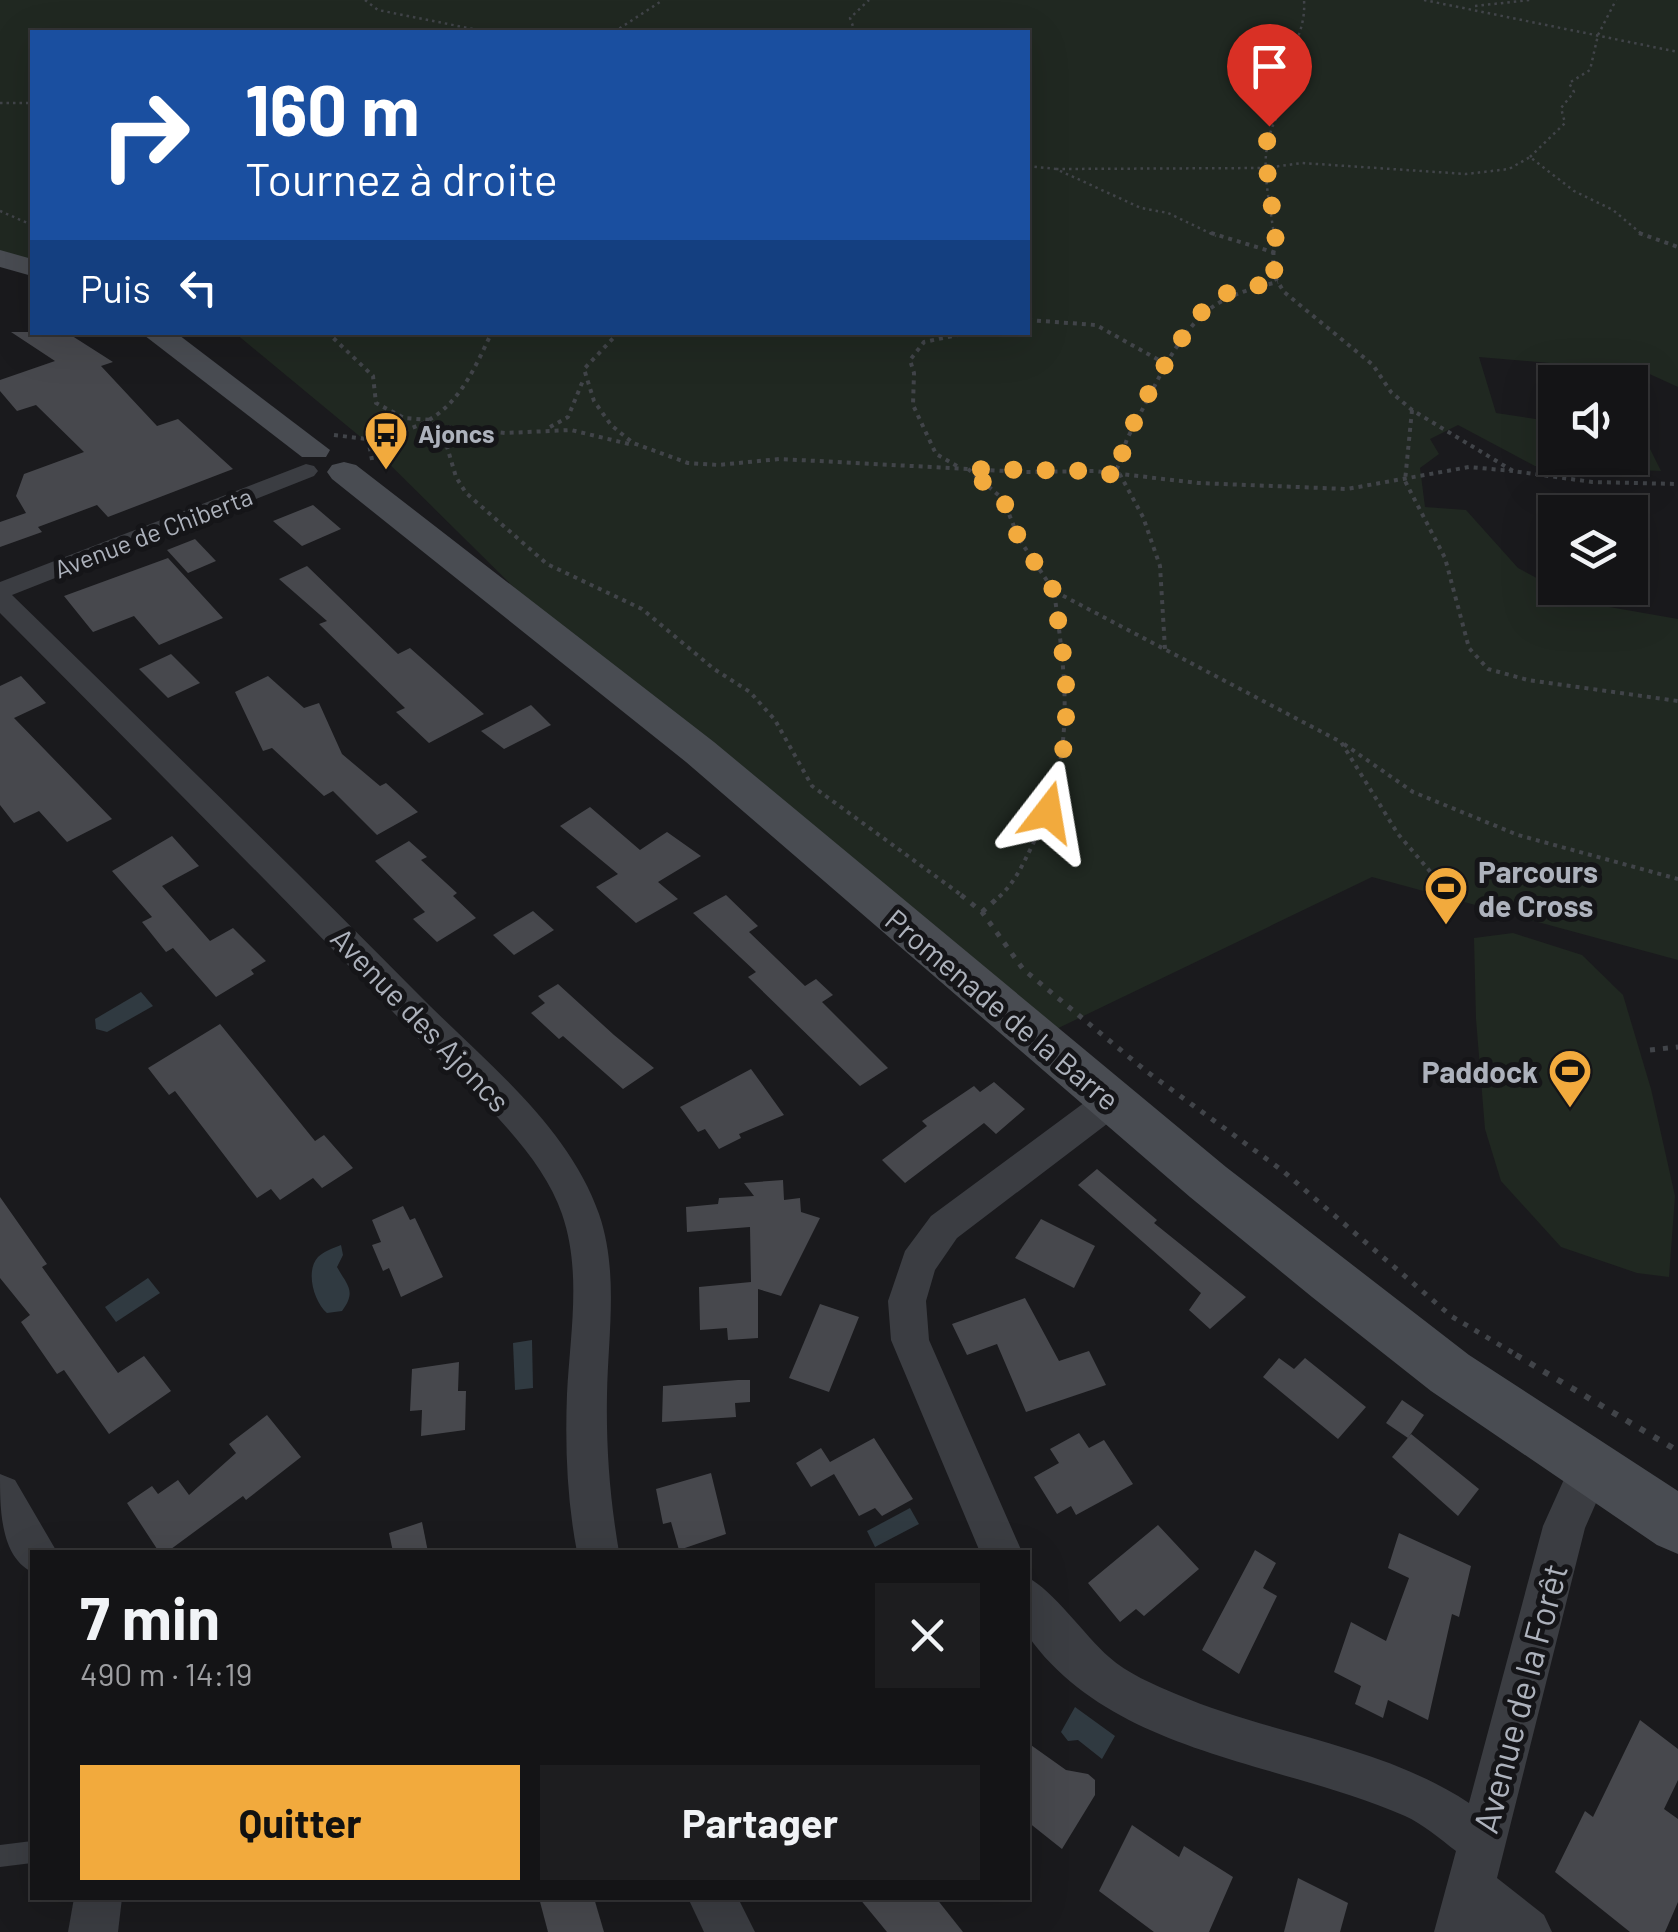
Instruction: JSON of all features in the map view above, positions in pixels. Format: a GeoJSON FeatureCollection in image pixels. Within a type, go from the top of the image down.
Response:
{"type":"FeatureCollection","features":[{"type":"Feature","properties":{"kind":"main road"},"geometry":{"type":"LineString","coordinates":[[0,258],[30,267]]}},
{"type":"Feature","properties":{"kind":"main road","name":"Promenade de la Barre"},"geometry":{"type":"LineString","coordinates":[[159,335],[337,458],[427,530],[700,752],[1208,1182],[1435,1362],[1678,1525]]}},
{"type":"Feature","properties":{"kind":"street","name":"Avenue de Chiberta"},"geometry":{"type":"LineString","coordinates":[[0,595],[337,458]]}},
{"type":"Feature","properties":{"kind":"street","name":"Avenue des Ajoncs"},"geometry":{"type":"LineString","coordinates":[[0,595],[376,972],[527,1128],[560,1169],[580,1215],[593,1275],[588,1502],[598,1550]]}},
{"type":"Feature","properties":{"kind":"street"},"geometry":{"type":"LineString","coordinates":[[1000,1550],[910,1340],[907,1301],[918,1263],[944,1227],[1112,1100]]}},
{"type":"Feature","properties":{"kind":"street","name":"Avenue de la Forêt"},"geometry":{"type":"LineString","coordinates":[[1464,1910],[1564,1526],[1590,1468]]}},
{"type":"Feature","properties":{"kind":"street"},"geometry":{"type":"LineString","coordinates":[[0,1494],[35,1550]]}},
{"type":"Feature","properties":{"kind":"street"},"geometry":{"type":"LineString","coordinates":[[1030,1603],[1050,1630],[1097,1677],[1168,1714],[1420,1798],[1482,1840]]}},
{"type":"Feature","properties":{"kind":"street"},"geometry":{"type":"LineString","coordinates":[[94,1932],[98,1900]]}},
{"type":"Feature","properties":{"kind":"street"},"geometry":{"type":"LineString","coordinates":[[713,1900],[730,1932]]}},
{"type":"Feature","properties":{"kind":"street"},"geometry":{"type":"LineString","coordinates":[[1464,1910],[1526,1932]]}},
{"type":"Feature","properties":{"kind":"lane"},"geometry":{"type":"LineString","coordinates":[[0,1856],[30,1852]]}},
{"type":"Feature","properties":{"kind":"path"},"geometry":{"type":"LineString","coordinates":[[365,0],[378,10],[478,30]]}},
{"type":"Feature","properties":{"kind":"path"},"geometry":{"type":"LineString","coordinates":[[617,30],[663,0]]}},
{"type":"Feature","properties":{"kind":"path"},"geometry":{"type":"LineString","coordinates":[[855,30],[850,18],[869,0]]}},
{"type":"Feature","properties":{"kind":"path"},"geometry":{"type":"LineString","coordinates":[[1304,0],[1308,22],[1300,43],[1284,58],[1278,83],[1285,104],[1269,126],[1265,168],[1276,252],[1273,274],[1304,310],[1373,365],[1391,392],[1412,410],[1513,471]]}},
{"type":"Feature","properties":{"kind":"path"},"geometry":{"type":"LineString","coordinates":[[1424,0],[1678,52]]}},
{"type":"Feature","properties":{"kind":"path"},"geometry":{"type":"LineString","coordinates":[[1468,6],[1530,0]]}},
{"type":"Feature","properties":{"kind":"path"},"geometry":{"type":"LineString","coordinates":[[1030,166],[1265,168],[1302,164],[1466,174],[1509,169],[1530,157],[1566,122],[1561,108],[1574,92],[1569,83],[1590,70],[1598,36],[1616,0]]}},
{"type":"Feature","properties":{"kind":"path"},"geometry":{"type":"LineString","coordinates":[[0,103],[30,103]]}},
{"type":"Feature","properties":{"kind":"path"},"geometry":{"type":"LineString","coordinates":[[1530,157],[1574,191],[1613,210],[1633,230],[1658,243],[1678,247]]}},
{"type":"Feature","properties":{"kind":"path"},"geometry":{"type":"LineString","coordinates":[[1056,169],[1140,208],[1168,213],[1221,238],[1276,252]]}},
{"type":"Feature","properties":{"kind":"path"},"geometry":{"type":"LineString","coordinates":[[0,211],[30,224]]}},
{"type":"Feature","properties":{"kind":"path"},"geometry":{"type":"LineString","coordinates":[[1165,649],[1160,566],[1143,517],[1119,476],[1127,439],[1190,323],[1215,298],[1278,282]]}},
{"type":"Feature","properties":{"kind":"path"},"geometry":{"type":"LineString","coordinates":[[1030,320],[1096,325],[1166,364]]}},
{"type":"Feature","properties":{"kind":"path"},"geometry":{"type":"LineString","coordinates":[[330,335],[373,376],[376,402],[404,418],[432,420],[438,426],[449,443],[456,481],[466,493],[547,564],[642,609],[714,669],[750,692],[776,720],[812,786],[846,814],[939,876],[982,912],[1023,969],[1146,1072],[1283,1172],[1451,1316],[1678,1451]]}},
{"type":"Feature","properties":{"kind":"path"},"geometry":{"type":"LineString","coordinates":[[337,458],[432,420],[472,374],[491,335]]}},
{"type":"Feature","properties":{"kind":"path"},"geometry":{"type":"LineString","coordinates":[[545,429],[568,417],[587,363],[616,335]]}},
{"type":"Feature","properties":{"kind":"path"},"geometry":{"type":"LineString","coordinates":[[958,335],[924,342],[910,360],[914,373],[912,405],[936,454],[944,462],[968,469],[1003,499],[1019,539],[1054,591],[1066,676],[1066,738],[1048,812],[1014,884],[982,912]]}},
{"type":"Feature","properties":{"kind":"path"},"geometry":{"type":"LineString","coordinates":[[585,375],[595,408],[636,446]]}},
{"type":"Feature","properties":{"kind":"path"},"geometry":{"type":"LineString","coordinates":[[1412,410],[1405,480],[1444,558],[1470,648],[1488,669],[1528,680],[1678,702]]}},
{"type":"Feature","properties":{"kind":"path"},"geometry":{"type":"LineString","coordinates":[[438,426],[505,433],[570,430],[636,446],[666,460],[694,466],[780,459],[1095,471],[1119,476],[1347,490],[1470,467],[1592,482],[1678,484]]}},
{"type":"Feature","properties":{"kind":"path"},"geometry":{"type":"LineString","coordinates":[[1054,591],[1341,742],[1413,792],[1518,835],[1678,879]]}},
{"type":"Feature","properties":{"kind":"path"},"geometry":{"type":"LineString","coordinates":[[1341,742],[1398,834],[1454,901]]}},
{"type":"Feature","properties":{"kind":"path"},"geometry":{"type":"LineString","coordinates":[[1650,1050],[1678,1047]]}},
{"type":"Feature","properties":{"kind":"shaded area"},"geometry":{"type":"Polygon","coordinates":[[[0,0],[1678,0],[1678,387],[1648,373],[1648,365],[1573,365],[1479,357],[1496,413],[1538,419],[1538,466],[1458,425],[1430,439],[1439,454],[1420,468],[1425,507],[1466,510],[1518,568],[1538,579],[1538,605],[1598,605],[1678,619],[1678,960],[1372,877],[1046,1034],[635,707],[369,444],[237,335],[1030,335],[1030,30],[30,30],[30,259],[0,251],[0,0]]]}},
{"type":"Feature","properties":{"kind":"shaded area"},"geometry":{"type":"Polygon","coordinates":[[[1648,445],[1661,471],[1648,470],[1648,445]]]}},
{"type":"Feature","properties":{"kind":"shaded area","name":"Paddock"},"geometry":{"type":"Polygon","coordinates":[[[1513,933],[1582,955],[1623,995],[1651,1089],[1675,1196],[1669,1277],[1637,1273],[1561,1247],[1501,1181],[1485,1129],[1474,938],[1513,933]]]}},
{"type":"Feature","properties":{"kind":"shaded area"},"geometry":{"type":"Polygon","coordinates":[[[141,992],[153,1006],[107,1032],[96,1029],[95,1019],[141,992]]]}},
{"type":"Feature","properties":{"kind":"shaded area"},"geometry":{"type":"Polygon","coordinates":[[[341,1245],[343,1255],[337,1267],[349,1288],[349,1298],[342,1311],[327,1313],[315,1294],[312,1270],[320,1255],[341,1245]]]}},
{"type":"Feature","properties":{"kind":"shaded area"},"geometry":{"type":"Polygon","coordinates":[[[148,1278],[160,1293],[116,1322],[105,1307],[148,1278]]]}},
{"type":"Feature","properties":{"kind":"shaded area"},"geometry":{"type":"Polygon","coordinates":[[[532,1340],[533,1388],[515,1390],[513,1343],[532,1340]]]}},
{"type":"Feature","properties":{"kind":"shaded area"},"geometry":{"type":"Polygon","coordinates":[[[910,1508],[919,1524],[875,1547],[867,1531],[910,1508]]]}},
{"type":"Feature","properties":{"kind":"shaded area"},"geometry":{"type":"Polygon","coordinates":[[[1075,1707],[1115,1736],[1102,1759],[1078,1740],[1068,1741],[1061,1732],[1075,1707]]]}},
{"type":"Feature","properties":{"kind":"building"},"geometry":{"type":"Polygon","coordinates":[[[11,332],[71,335],[113,362],[101,366],[157,426],[178,419],[233,469],[108,517],[97,505],[38,527],[42,532],[0,547],[0,522],[26,513],[16,496],[24,474],[84,452],[36,405],[17,411],[0,391],[0,380],[55,361],[11,332]]]}},
{"type":"Feature","properties":{"kind":"building"},"geometry":{"type":"Polygon","coordinates":[[[313,505],[341,529],[302,546],[273,521],[313,505]]]}},
{"type":"Feature","properties":{"kind":"building"},"geometry":{"type":"Polygon","coordinates":[[[195,539],[216,561],[188,573],[167,550],[195,539]]]}},
{"type":"Feature","properties":{"kind":"building"},"geometry":{"type":"Polygon","coordinates":[[[168,558],[223,618],[159,645],[134,616],[93,632],[64,596],[168,558]]]}},
{"type":"Feature","properties":{"kind":"building"},"geometry":{"type":"Polygon","coordinates":[[[307,566],[398,654],[410,648],[484,714],[429,743],[396,712],[405,708],[319,624],[327,621],[279,579],[307,566]]]}},
{"type":"Feature","properties":{"kind":"building"},"geometry":{"type":"Polygon","coordinates":[[[171,654],[200,683],[168,698],[139,669],[171,654]]]}},
{"type":"Feature","properties":{"kind":"building"},"geometry":{"type":"Polygon","coordinates":[[[21,676],[46,703],[14,718],[112,819],[67,842],[39,811],[14,823],[0,805],[0,686],[21,676]]]}},
{"type":"Feature","properties":{"kind":"building"},"geometry":{"type":"Polygon","coordinates":[[[268,676],[304,708],[319,703],[342,754],[380,786],[386,783],[418,812],[377,835],[333,791],[324,796],[272,748],[263,751],[235,692],[268,676]]]}},
{"type":"Feature","properties":{"kind":"building"},"geometry":{"type":"Polygon","coordinates":[[[531,705],[551,725],[504,749],[481,731],[531,705]]]}},
{"type":"Feature","properties":{"kind":"building"},"geometry":{"type":"Polygon","coordinates":[[[590,807],[640,850],[667,832],[701,856],[658,882],[678,899],[636,923],[596,887],[618,874],[560,826],[590,807]]]}},
{"type":"Feature","properties":{"kind":"building"},"geometry":{"type":"Polygon","coordinates":[[[172,836],[199,866],[162,886],[210,941],[233,928],[266,961],[251,970],[254,974],[216,997],[173,948],[166,952],[142,922],[152,917],[112,871],[172,836]]]}},
{"type":"Feature","properties":{"kind":"building"},"geometry":{"type":"Polygon","coordinates":[[[409,841],[427,857],[421,860],[457,893],[453,896],[476,918],[437,942],[413,919],[425,912],[375,861],[409,841]]]}},
{"type":"Feature","properties":{"kind":"building"},"geometry":{"type":"Polygon","coordinates":[[[726,895],[758,926],[749,932],[805,986],[816,979],[833,995],[822,1002],[888,1068],[860,1086],[748,977],[756,972],[693,913],[726,895]]]}},
{"type":"Feature","properties":{"kind":"building"},"geometry":{"type":"Polygon","coordinates":[[[533,911],[554,930],[514,955],[493,935],[533,911]]]}},
{"type":"Feature","properties":{"kind":"building"},"geometry":{"type":"Polygon","coordinates":[[[558,984],[654,1068],[623,1089],[563,1036],[559,1039],[531,1013],[545,1003],[538,996],[558,984]]]}},
{"type":"Feature","properties":{"kind":"building"},"geometry":{"type":"Polygon","coordinates":[[[220,1024],[315,1141],[324,1135],[353,1168],[322,1188],[313,1178],[280,1200],[271,1189],[257,1198],[175,1091],[169,1095],[148,1068],[220,1024]]]}},
{"type":"Feature","properties":{"kind":"building"},"geometry":{"type":"Polygon","coordinates":[[[751,1069],[784,1115],[739,1134],[741,1138],[719,1149],[705,1129],[698,1132],[680,1107],[751,1069]]]}},
{"type":"Feature","properties":{"kind":"building"},"geometry":{"type":"Polygon","coordinates":[[[994,1082],[1025,1109],[996,1134],[984,1123],[905,1183],[882,1160],[927,1126],[922,1121],[974,1086],[980,1092],[994,1082]]]}},
{"type":"Feature","properties":{"kind":"building"},"geometry":{"type":"Polygon","coordinates":[[[1097,1169],[1157,1220],[1154,1223],[1246,1297],[1210,1329],[1189,1310],[1201,1293],[1078,1185],[1097,1169]]]}},
{"type":"Feature","properties":{"kind":"building"},"geometry":{"type":"Polygon","coordinates":[[[783,1180],[784,1200],[800,1198],[801,1212],[820,1218],[781,1296],[758,1289],[758,1338],[728,1340],[727,1328],[700,1330],[699,1287],[751,1282],[750,1227],[687,1232],[686,1207],[718,1204],[719,1198],[754,1196],[744,1183],[783,1180]]]}},
{"type":"Feature","properties":{"kind":"building"},"geometry":{"type":"Polygon","coordinates":[[[0,1197],[47,1264],[42,1267],[118,1373],[144,1356],[171,1391],[109,1434],[64,1370],[57,1374],[21,1322],[30,1315],[0,1278],[0,1197]]]}},
{"type":"Feature","properties":{"kind":"building"},"geometry":{"type":"Polygon","coordinates":[[[403,1206],[410,1220],[415,1218],[443,1277],[401,1297],[389,1268],[383,1271],[372,1245],[381,1242],[372,1220],[403,1206]]]}},
{"type":"Feature","properties":{"kind":"building"},"geometry":{"type":"Polygon","coordinates":[[[1041,1219],[1095,1246],[1074,1288],[1015,1258],[1041,1219]]]}},
{"type":"Feature","properties":{"kind":"building"},"geometry":{"type":"Polygon","coordinates":[[[1025,1298],[1059,1361],[1089,1351],[1106,1385],[1026,1412],[997,1344],[967,1355],[952,1324],[1025,1298]]]}},
{"type":"Feature","properties":{"kind":"building"},"geometry":{"type":"Polygon","coordinates":[[[820,1304],[859,1317],[829,1392],[789,1378],[820,1304]]]}},
{"type":"Feature","properties":{"kind":"building"},"geometry":{"type":"Polygon","coordinates":[[[1279,1358],[1294,1369],[1305,1358],[1366,1407],[1338,1439],[1263,1377],[1279,1358]]]}},
{"type":"Feature","properties":{"kind":"building"},"geometry":{"type":"Polygon","coordinates":[[[459,1362],[458,1391],[466,1391],[465,1430],[421,1436],[422,1410],[410,1411],[412,1369],[459,1362]]]}},
{"type":"Feature","properties":{"kind":"building"},"geometry":{"type":"Polygon","coordinates":[[[750,1380],[750,1402],[735,1403],[736,1417],[662,1422],[663,1386],[750,1380]]]}},
{"type":"Feature","properties":{"kind":"building"},"geometry":{"type":"Polygon","coordinates":[[[1402,1400],[1424,1415],[1408,1438],[1386,1423],[1402,1400]]]}},
{"type":"Feature","properties":{"kind":"building"},"geometry":{"type":"Polygon","coordinates":[[[267,1415],[301,1457],[246,1500],[243,1496],[170,1550],[158,1550],[127,1503],[152,1486],[158,1494],[178,1480],[189,1495],[236,1453],[229,1444],[267,1415]]]}},
{"type":"Feature","properties":{"kind":"building"},"geometry":{"type":"Polygon","coordinates":[[[1079,1433],[1089,1448],[1104,1440],[1133,1484],[1076,1515],[1071,1506],[1057,1514],[1034,1477],[1059,1463],[1050,1449],[1079,1433]]]}},
{"type":"Feature","properties":{"kind":"building"},"geometry":{"type":"Polygon","coordinates":[[[1411,1434],[1479,1489],[1458,1516],[1392,1457],[1411,1434]]]}},
{"type":"Feature","properties":{"kind":"building"},"geometry":{"type":"Polygon","coordinates":[[[874,1438],[913,1499],[882,1516],[875,1508],[859,1516],[834,1474],[811,1487],[796,1463],[821,1448],[830,1462],[874,1438]]]}},
{"type":"Feature","properties":{"kind":"building"},"geometry":{"type":"Polygon","coordinates":[[[711,1473],[726,1534],[679,1550],[671,1522],[663,1524],[656,1489],[711,1473]]]}},
{"type":"Feature","properties":{"kind":"building"},"geometry":{"type":"Polygon","coordinates":[[[422,1522],[428,1550],[393,1550],[389,1533],[422,1522]]]}},
{"type":"Feature","properties":{"kind":"building"},"geometry":{"type":"Polygon","coordinates":[[[1158,1525],[1199,1569],[1144,1616],[1136,1609],[1120,1622],[1088,1583],[1158,1525]]]}},
{"type":"Feature","properties":{"kind":"building"},"geometry":{"type":"Polygon","coordinates":[[[1399,1533],[1471,1566],[1459,1617],[1452,1614],[1428,1720],[1388,1700],[1383,1718],[1355,1704],[1361,1686],[1334,1672],[1351,1622],[1386,1641],[1409,1578],[1388,1568],[1399,1533]]]}},
{"type":"Feature","properties":{"kind":"building"},"geometry":{"type":"Polygon","coordinates":[[[1255,1550],[1276,1563],[1263,1588],[1277,1596],[1239,1674],[1202,1650],[1255,1550]]]}},
{"type":"Feature","properties":{"kind":"building"},"geometry":{"type":"Polygon","coordinates":[[[1640,1720],[1678,1749],[1678,1780],[1664,1809],[1678,1819],[1678,1902],[1665,1932],[1630,1932],[1555,1872],[1585,1811],[1593,1817],[1640,1720]]]}},
{"type":"Feature","properties":{"kind":"building"},"geometry":{"type":"Polygon","coordinates":[[[1030,1744],[1066,1770],[1088,1774],[1095,1780],[1095,1795],[1062,1849],[1030,1824],[1030,1744]]]}},
{"type":"Feature","properties":{"kind":"building"},"geometry":{"type":"Polygon","coordinates":[[[1132,1825],[1179,1857],[1184,1846],[1233,1877],[1209,1932],[1154,1932],[1099,1891],[1132,1825]]]}},
{"type":"Feature","properties":{"kind":"building"},"geometry":{"type":"Polygon","coordinates":[[[1298,1878],[1348,1903],[1340,1932],[1284,1932],[1298,1878]]]}},
{"type":"Feature","properties":{"kind":"building"},"geometry":{"type":"Polygon","coordinates":[[[540,1900],[595,1900],[604,1932],[548,1932],[540,1900]]]}},
{"type":"Feature","properties":{"kind":"building"},"geometry":{"type":"Polygon","coordinates":[[[861,1900],[938,1900],[963,1932],[887,1932],[861,1900]]]}},
{"type":"Feature","properties":{"kind":"place","name":"Ajoncs"},"geometry":{"type":"Point","coordinates":[386,471]}},
{"type":"Feature","properties":{"kind":"place","name":"Parcours de Cross"},"geometry":{"type":"Point","coordinates":[1446,926]}},
{"type":"Feature","properties":{"kind":"place","name":"Paddock"},"geometry":{"type":"Point","coordinates":[1570,1109]}},
{"type":"Feature","properties":{"kind":"route"},"geometry":{"type":"LineString","coordinates":[[1048,812],[1066,738],[1066,676],[1054,591],[1019,539],[1003,499],[968,469],[1095,471],[1119,476],[1127,439],[1190,323],[1215,298],[1278,282],[1273,274],[1276,252],[1264,153],[1269,126]]}}]}
